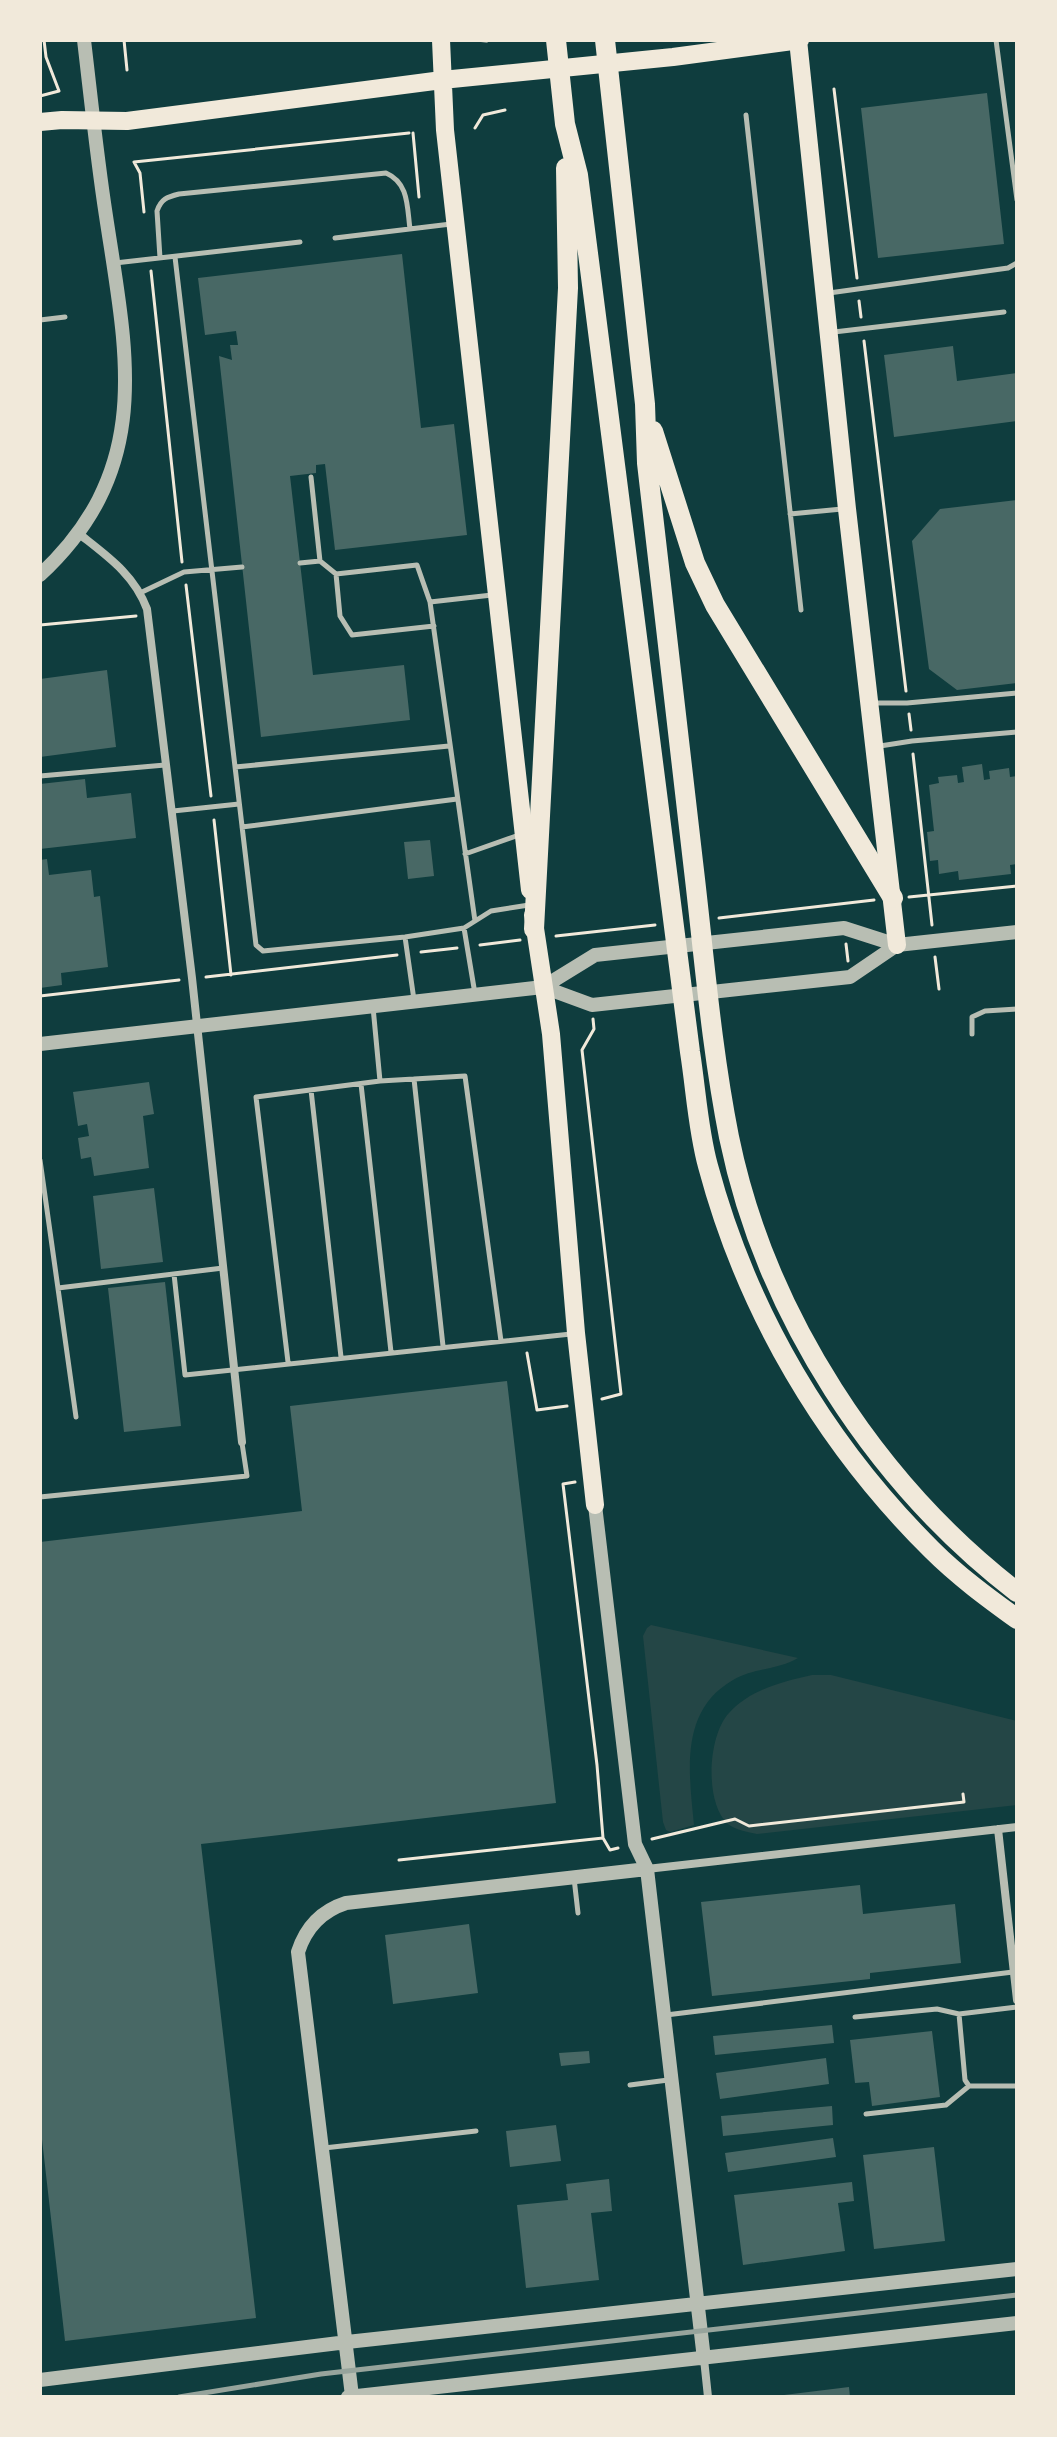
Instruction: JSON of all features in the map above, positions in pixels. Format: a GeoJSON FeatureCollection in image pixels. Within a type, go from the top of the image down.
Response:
{"type":"FeatureCollection","features":[{"type":"Feature","properties":{"kind":"highway"},"geometry":{"type":"LineString","coordinates":[[534,929],[568,288],[565,124],[556,40]]}},
{"type":"Feature","properties":{"kind":"highway"},"geometry":{"type":"LineString","coordinates":[[605,40],[645,404],[647,463],[714,1049],[730,1139],[748,1204],[771,1268],[804,1338],[850,1414],[882,1458],[939,1524],[1017,1592]]}},
{"type":"Feature","properties":{"kind":"highway"},"geometry":{"type":"LineString","coordinates":[[565,124],[578,175],[690,1052],[707,1163],[722,1213],[774,1339],[796,1379],[851,1458],[883,1498],[933,1551],[1017,1619]]}},
{"type":"Feature","properties":{"kind":"highway"},"geometry":{"type":"LineString","coordinates":[[645,404],[695,563],[715,605],[893,898]]}},
{"type":"Feature","properties":{"kind":"main road"},"geometry":{"type":"LineString","coordinates":[[441,40],[456,224],[523,833],[551,1034],[576,1333],[595,1505]]}},
{"type":"Feature","properties":{"kind":"main road"},"geometry":{"type":"LineString","coordinates":[[40,122],[127,121],[442,80],[673,57],[799,40],[847,509],[897,945]]}},
{"type":"Feature","properties":{"kind":"street"},"geometry":{"type":"LineString","coordinates":[[40,575],[61,555],[104,493],[124,428],[125,355],[84,40]]}},
{"type":"Feature","properties":{"kind":"street"},"geometry":{"type":"LineString","coordinates":[[78,533],[127,573],[147,611],[197,1025],[242,1442]]}},
{"type":"Feature","properties":{"kind":"street"},"geometry":{"type":"LineString","coordinates":[[40,1044],[543,987],[595,955],[844,928],[897,945],[1017,932]]}},
{"type":"Feature","properties":{"kind":"street"},"geometry":{"type":"LineString","coordinates":[[543,987],[592,1005],[850,977],[897,945]]}},
{"type":"Feature","properties":{"kind":"street"},"geometry":{"type":"LineString","coordinates":[[595,1505],[635,1844],[647,1869],[708,2397]]}},
{"type":"Feature","properties":{"kind":"street"},"geometry":{"type":"LineString","coordinates":[[1017,1827],[346,1903],[332,1907],[311,1925],[298,1952],[347,2342],[351,2397],[1017,2323]]}},
{"type":"Feature","properties":{"kind":"street"},"geometry":{"type":"LineString","coordinates":[[998,1829],[1017,2000]]}},
{"type":"Feature","properties":{"kind":"street"},"geometry":{"type":"LineString","coordinates":[[40,2380],[347,2342],[1017,2269]]}},
{"type":"Feature","properties":{"kind":"lane"},"geometry":{"type":"LineString","coordinates":[[996,40],[1017,200]]}},
{"type":"Feature","properties":{"kind":"lane"},"geometry":{"type":"LineString","coordinates":[[746,115],[801,610]]}},
{"type":"Feature","properties":{"kind":"lane"},"geometry":{"type":"LineString","coordinates":[[160,258],[159,203],[179,194],[386,173],[397,177],[404,187],[410,229]]}},
{"type":"Feature","properties":{"kind":"lane"},"geometry":{"type":"LineString","coordinates":[[335,238],[456,224]]}},
{"type":"Feature","properties":{"kind":"lane"},"geometry":{"type":"LineString","coordinates":[[114,264],[300,242]]}},
{"type":"Feature","properties":{"kind":"lane"},"geometry":{"type":"LineString","coordinates":[[175,257],[256,945],[263,951],[405,937],[464,928],[491,911],[531,905]]}},
{"type":"Feature","properties":{"kind":"lane"},"geometry":{"type":"LineString","coordinates":[[824,294],[994,271],[1017,263]]}},
{"type":"Feature","properties":{"kind":"lane"},"geometry":{"type":"LineString","coordinates":[[829,332],[1004,312]]}},
{"type":"Feature","properties":{"kind":"lane"},"geometry":{"type":"LineString","coordinates":[[40,320],[65,317]]}},
{"type":"Feature","properties":{"kind":"lane"},"geometry":{"type":"LineString","coordinates":[[311,477],[320,561],[336,574],[417,565],[430,602],[434,626],[475,921]]}},
{"type":"Feature","properties":{"kind":"lane"},"geometry":{"type":"LineString","coordinates":[[790,514],[847,509]]}},
{"type":"Feature","properties":{"kind":"lane"},"geometry":{"type":"LineString","coordinates":[[300,563],[320,561]]}},
{"type":"Feature","properties":{"kind":"lane"},"geometry":{"type":"LineString","coordinates":[[140,593],[184,572],[242,567]]}},
{"type":"Feature","properties":{"kind":"lane"},"geometry":{"type":"LineString","coordinates":[[336,574],[340,616],[352,635],[434,626]]}},
{"type":"Feature","properties":{"kind":"lane"},"geometry":{"type":"LineString","coordinates":[[430,602],[497,594]]}},
{"type":"Feature","properties":{"kind":"lane"},"geometry":{"type":"LineString","coordinates":[[870,703],[907,703],[1017,693]]}},
{"type":"Feature","properties":{"kind":"lane"},"geometry":{"type":"LineString","coordinates":[[875,747],[1017,732]]}},
{"type":"Feature","properties":{"kind":"lane"},"geometry":{"type":"LineString","coordinates":[[235,767],[449,746]]}},
{"type":"Feature","properties":{"kind":"lane"},"geometry":{"type":"LineString","coordinates":[[40,776],[165,765]]}},
{"type":"Feature","properties":{"kind":"lane"},"geometry":{"type":"LineString","coordinates":[[242,827],[457,799]]}},
{"type":"Feature","properties":{"kind":"lane"},"geometry":{"type":"LineString","coordinates":[[171,812],[239,804]]}},
{"type":"Feature","properties":{"kind":"lane"},"geometry":{"type":"LineString","coordinates":[[465,854],[523,833]]}},
{"type":"Feature","properties":{"kind":"lane"},"geometry":{"type":"LineString","coordinates":[[464,928],[475,994]]}},
{"type":"Feature","properties":{"kind":"lane"},"geometry":{"type":"LineString","coordinates":[[405,937],[414,1001]]}},
{"type":"Feature","properties":{"kind":"lane"},"geometry":{"type":"LineString","coordinates":[[373,1006],[380,1081]]}},
{"type":"Feature","properties":{"kind":"lane"},"geometry":{"type":"LineString","coordinates":[[972,1034],[972,1017],[985,1011],[1017,1009]]}},
{"type":"Feature","properties":{"kind":"lane"},"geometry":{"type":"LineString","coordinates":[[288,1362],[256,1097],[380,1081],[465,1076],[501,1341]]}},
{"type":"Feature","properties":{"kind":"lane"},"geometry":{"type":"LineString","coordinates":[[414,1079],[443,1346]]}},
{"type":"Feature","properties":{"kind":"lane"},"geometry":{"type":"LineString","coordinates":[[361,1084],[391,1352]]}},
{"type":"Feature","properties":{"kind":"lane"},"geometry":{"type":"LineString","coordinates":[[311,1090],[341,1357]]}},
{"type":"Feature","properties":{"kind":"lane"},"geometry":{"type":"LineString","coordinates":[[40,1160],[76,1417]]}},
{"type":"Feature","properties":{"kind":"lane"},"geometry":{"type":"LineString","coordinates":[[58,1288],[223,1268]]}},
{"type":"Feature","properties":{"kind":"lane"},"geometry":{"type":"LineString","coordinates":[[174,1274],[185,1375],[576,1333]]}},
{"type":"Feature","properties":{"kind":"lane"},"geometry":{"type":"LineString","coordinates":[[40,1497],[247,1476],[242,1442]]}},
{"type":"Feature","properties":{"kind":"lane"},"geometry":{"type":"LineString","coordinates":[[573,1877],[578,1913]]}},
{"type":"Feature","properties":{"kind":"lane"},"geometry":{"type":"LineString","coordinates":[[664,2015],[1015,1976]]}},
{"type":"Feature","properties":{"kind":"lane"},"geometry":{"type":"LineString","coordinates":[[855,2017],[937,2009],[959,2014],[1017,2007]]}},
{"type":"Feature","properties":{"kind":"lane"},"geometry":{"type":"LineString","coordinates":[[959,2014],[965,2080],[969,2086]]}},
{"type":"Feature","properties":{"kind":"lane"},"geometry":{"type":"LineString","coordinates":[[630,2085],[671,2080]]}},
{"type":"Feature","properties":{"kind":"lane"},"geometry":{"type":"LineString","coordinates":[[866,2114],[946,2105],[969,2086],[1017,2086]]}},
{"type":"Feature","properties":{"kind":"lane"},"geometry":{"type":"LineString","coordinates":[[323,2148],[476,2131]]}},
{"type":"Feature","properties":{"kind":"path"},"geometry":{"type":"LineString","coordinates":[[40,96],[59,91],[46,57],[44,40]]}},
{"type":"Feature","properties":{"kind":"path"},"geometry":{"type":"LineString","coordinates":[[124,40],[127,70]]}},
{"type":"Feature","properties":{"kind":"path"},"geometry":{"type":"LineString","coordinates":[[475,40],[487,41]]}},
{"type":"Feature","properties":{"kind":"path"},"geometry":{"type":"LineString","coordinates":[[834,89],[939,989]]}},
{"type":"Feature","properties":{"kind":"path"},"geometry":{"type":"LineString","coordinates":[[475,128],[483,115],[505,110]]}},
{"type":"Feature","properties":{"kind":"path"},"geometry":{"type":"LineString","coordinates":[[134,162],[411,133],[420,208]]}},
{"type":"Feature","properties":{"kind":"path"},"geometry":{"type":"LineString","coordinates":[[40,625],[147,611]]}},
{"type":"Feature","properties":{"kind":"path"},"geometry":{"type":"LineString","coordinates":[[841,904],[850,977]]}},
{"type":"Feature","properties":{"kind":"path"},"geometry":{"type":"LineString","coordinates":[[595,931],[595,955]]}},
{"type":"Feature","properties":{"kind":"path"},"geometry":{"type":"LineString","coordinates":[[527,1353],[537,1410],[583,1404],[621,1394],[582,1050],[594,1029],[592,1005]]}},
{"type":"Feature","properties":{"kind":"path"},"geometry":{"type":"LineString","coordinates":[[575,1483],[563,1484],[603,1838],[610,1850],[735,1819],[749,1826],[765,1825],[964,1802],[963,1794]]}},
{"type":"Feature","properties":{"kind":"path"},"geometry":{"type":"LineString","coordinates":[[399,1860],[603,1838]]}},
{"type":"Feature","properties":{"kind":"shaded area"},"geometry":{"type":"Polygon","coordinates":[[[651,1625],[798,1658],[733,1680],[703,1708],[691,1745],[690,1785],[694,1825],[670,1832],[663,1822],[643,1636],[651,1625]]]}},
{"type":"Feature","properties":{"kind":"shaded area"},"geometry":{"type":"Polygon","coordinates":[[[812,1675],[831,1675],[1017,1721],[1017,1805],[757,1834],[731,1826],[720,1814],[712,1785],[713,1752],[722,1723],[738,1705],[757,1692],[812,1675]]]}},
{"type":"Feature","properties":{"kind":"building"},"geometry":{"type":"Polygon","coordinates":[[[987,93],[1004,244],[878,258],[861,108],[987,93]]]}},
{"type":"Feature","properties":{"kind":"building"},"geometry":{"type":"Polygon","coordinates":[[[402,254],[421,428],[454,424],[467,535],[335,550],[325,464],[316,465],[316,473],[290,476],[313,675],[404,665],[410,720],[261,737],[219,356],[232,360],[230,345],[238,345],[236,331],[205,335],[198,278],[402,254]]]}},
{"type":"Feature","properties":{"kind":"building"},"geometry":{"type":"Polygon","coordinates":[[[953,346],[957,381],[1017,373],[1017,421],[894,437],[884,355],[953,346]]]}},
{"type":"Feature","properties":{"kind":"building"},"geometry":{"type":"Polygon","coordinates":[[[1017,500],[1017,683],[957,690],[929,669],[912,541],[940,509],[1017,500]]]}},
{"type":"Feature","properties":{"kind":"building"},"geometry":{"type":"Polygon","coordinates":[[[107,670],[116,747],[40,757],[40,679],[107,670]]]}},
{"type":"Feature","properties":{"kind":"building"},"geometry":{"type":"Polygon","coordinates":[[[982,764],[984,780],[990,779],[989,771],[1009,768],[1010,777],[1017,776],[1017,864],[1010,865],[1011,874],[959,880],[958,871],[939,874],[938,860],[930,861],[927,832],[934,831],[929,785],[939,783],[938,777],[957,775],[958,783],[964,782],[962,767],[982,764]]]}},
{"type":"Feature","properties":{"kind":"building"},"geometry":{"type":"Polygon","coordinates":[[[85,779],[87,798],[131,793],[136,838],[40,849],[40,784],[85,779]]]}},
{"type":"Feature","properties":{"kind":"building"},"geometry":{"type":"Polygon","coordinates":[[[430,840],[434,876],[408,879],[404,842],[430,840]]]}},
{"type":"Feature","properties":{"kind":"building"},"geometry":{"type":"Polygon","coordinates":[[[47,859],[49,875],[91,870],[94,897],[100,896],[108,967],[61,973],[62,985],[40,988],[40,860],[47,859]]]}},
{"type":"Feature","properties":{"kind":"building"},"geometry":{"type":"Polygon","coordinates":[[[149,1082],[154,1114],[143,1116],[149,1168],[94,1176],[91,1157],[81,1159],[78,1138],[89,1136],[87,1124],[78,1126],[73,1092],[149,1082]]]}},
{"type":"Feature","properties":{"kind":"building"},"geometry":{"type":"Polygon","coordinates":[[[154,1188],[163,1262],[101,1269],[93,1196],[154,1188]]]}},
{"type":"Feature","properties":{"kind":"building"},"geometry":{"type":"Polygon","coordinates":[[[165,1282],[181,1426],[124,1432],[108,1288],[165,1282]]]}},
{"type":"Feature","properties":{"kind":"building"},"geometry":{"type":"Polygon","coordinates":[[[507,1381],[556,1803],[201,1844],[256,2318],[65,2341],[40,2122],[40,1542],[302,1511],[290,1406],[507,1381]]]}},
{"type":"Feature","properties":{"kind":"building"},"geometry":{"type":"Polygon","coordinates":[[[860,1885],[863,1914],[955,1904],[961,1963],[870,1973],[870,1979],[712,1996],[701,1902],[860,1885]]]}},
{"type":"Feature","properties":{"kind":"building"},"geometry":{"type":"Polygon","coordinates":[[[469,1924],[478,1993],[393,2004],[385,1935],[469,1924]]]}},
{"type":"Feature","properties":{"kind":"building"},"geometry":{"type":"Polygon","coordinates":[[[832,2025],[834,2043],[715,2055],[713,2036],[832,2025]]]}},
{"type":"Feature","properties":{"kind":"building"},"geometry":{"type":"Polygon","coordinates":[[[932,2031],[940,2097],[872,2106],[869,2082],[855,2083],[850,2040],[932,2031]]]}},
{"type":"Feature","properties":{"kind":"building"},"geometry":{"type":"Polygon","coordinates":[[[589,2051],[590,2063],[561,2066],[559,2053],[589,2051]]]}},
{"type":"Feature","properties":{"kind":"building"},"geometry":{"type":"Polygon","coordinates":[[[826,2058],[829,2084],[720,2099],[716,2073],[826,2058]]]}},
{"type":"Feature","properties":{"kind":"building"},"geometry":{"type":"Polygon","coordinates":[[[832,2106],[833,2125],[723,2136],[721,2116],[832,2106]]]}},
{"type":"Feature","properties":{"kind":"building"},"geometry":{"type":"Polygon","coordinates":[[[556,2125],[561,2161],[510,2167],[506,2131],[556,2125]]]}},
{"type":"Feature","properties":{"kind":"building"},"geometry":{"type":"Polygon","coordinates":[[[833,2138],[836,2157],[728,2172],[725,2153],[833,2138]]]}},
{"type":"Feature","properties":{"kind":"building"},"geometry":{"type":"Polygon","coordinates":[[[934,2147],[945,2241],[874,2249],[863,2155],[934,2147]]]}},
{"type":"Feature","properties":{"kind":"building"},"geometry":{"type":"Polygon","coordinates":[[[609,2179],[612,2211],[591,2213],[599,2280],[526,2288],[517,2205],[568,2200],[566,2184],[609,2179]]]}},
{"type":"Feature","properties":{"kind":"building"},"geometry":{"type":"Polygon","coordinates":[[[852,2182],[854,2201],[838,2203],[845,2251],[743,2265],[734,2195],[852,2182]]]}},
{"type":"Feature","properties":{"kind":"building"},"geometry":{"type":"Polygon","coordinates":[[[849,2387],[850,2397],[784,2397],[784,2395],[849,2387]]]}},
{"type":"Feature","properties":{"kind":"railway"},"geometry":{"type":"LineString","coordinates":[[179,2397],[321,2374],[1017,2295]]}}]}
